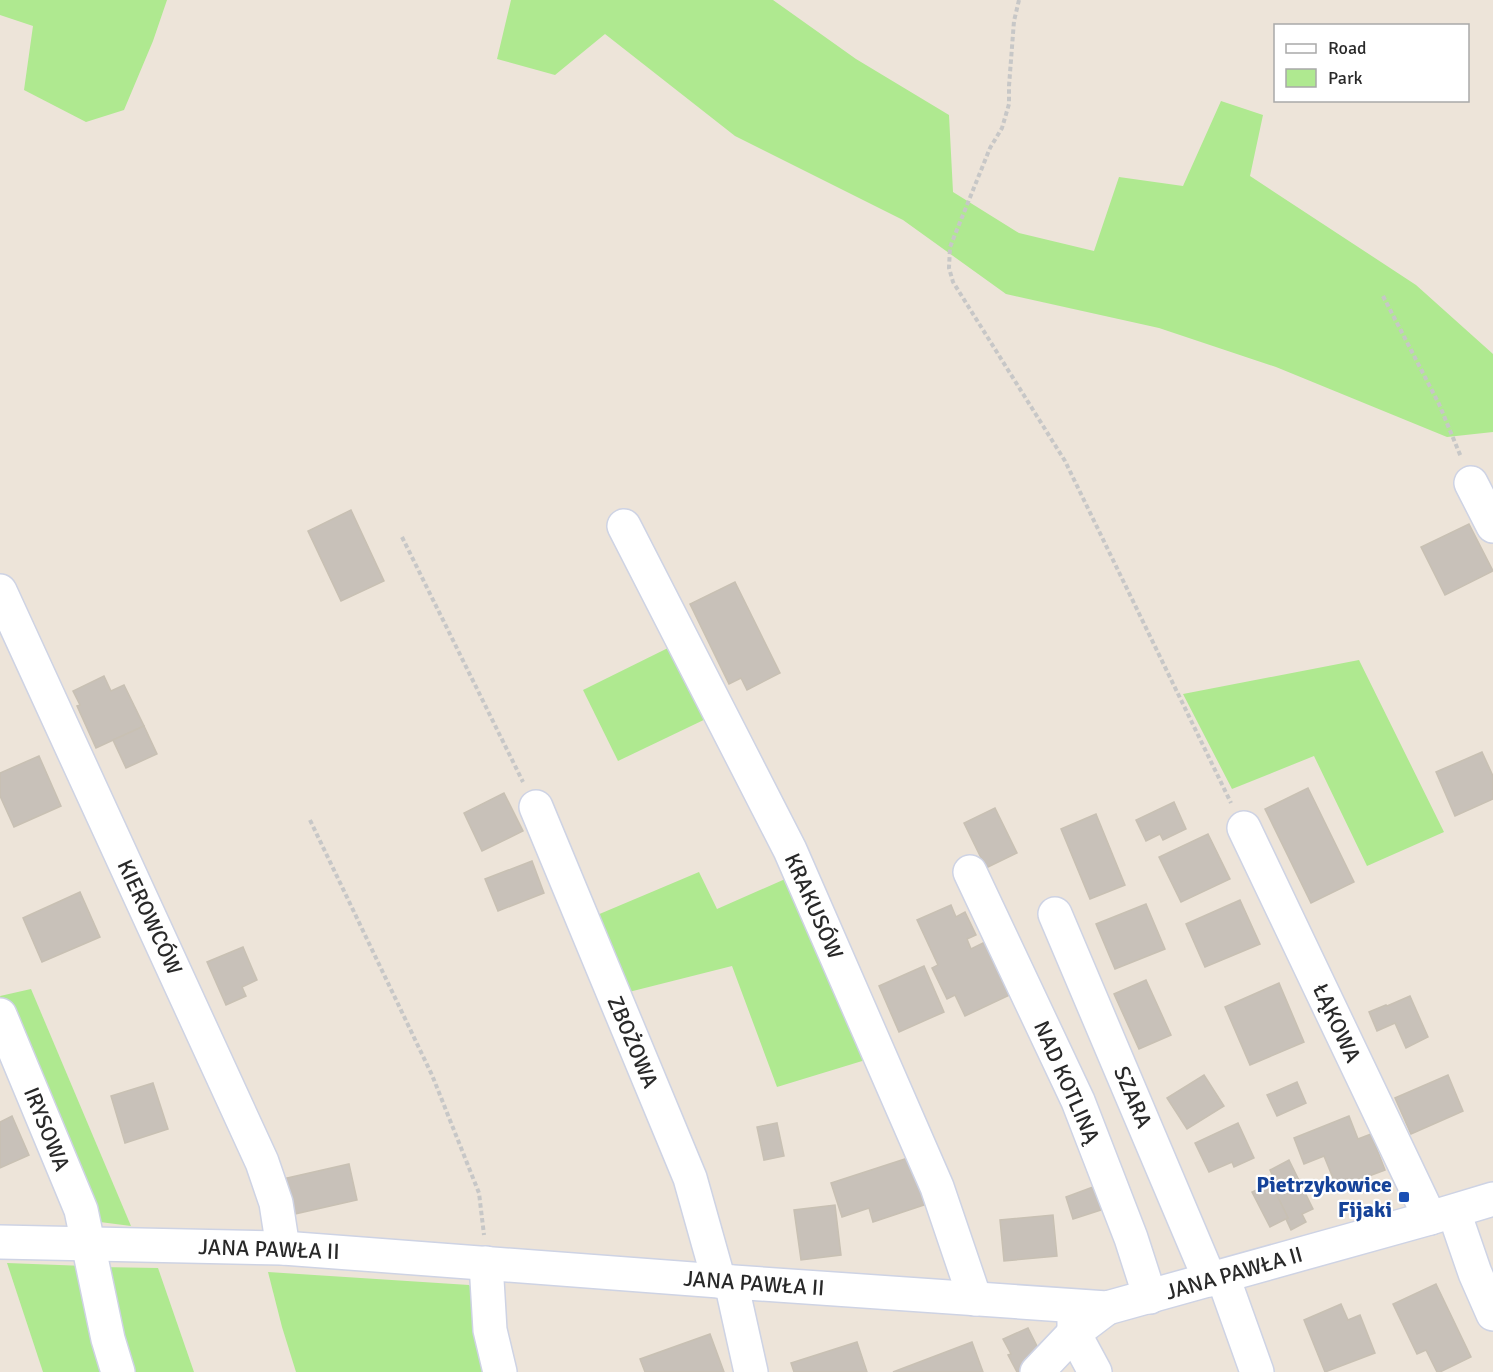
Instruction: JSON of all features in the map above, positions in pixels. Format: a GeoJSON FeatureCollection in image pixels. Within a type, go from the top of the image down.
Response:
{"type":"FeatureCollection","features":[{"type":"Feature","properties":{"kind":"street"},"geometry":{"type":"LineString","coordinates":[[1472,483],[1493,526]]}},
{"type":"Feature","properties":{"kind":"street","name":"KRAKUSÓW"},"geometry":{"type":"LineString","coordinates":[[624,526],[790,850],[937,1187],[975,1299]]}},
{"type":"Feature","properties":{"kind":"street","name":"KIEROWCÓW"},"geometry":{"type":"LineString","coordinates":[[0,591],[262,1162],[276,1203],[283,1248]]}},
{"type":"Feature","properties":{"kind":"street","name":"ZBOŻOWA"},"geometry":{"type":"LineString","coordinates":[[536,807],[690,1178],[725,1282],[751,1372]]}},
{"type":"Feature","properties":{"kind":"street","name":"ŁĄKOWA"},"geometry":{"type":"LineString","coordinates":[[1244,828],[1442,1215],[1475,1273],[1493,1314]]}},
{"type":"Feature","properties":{"kind":"street","name":"NAD KOTLINĄ"},"geometry":{"type":"LineString","coordinates":[[970,872],[1078,1101],[1131,1238],[1150,1297]]}},
{"type":"Feature","properties":{"kind":"street","name":"SZARA"},"geometry":{"type":"LineString","coordinates":[[1055,914],[1257,1372]]}},
{"type":"Feature","properties":{"kind":"street","name":"IRYSOWA"},"geometry":{"type":"LineString","coordinates":[[0,1015],[81,1210],[108,1339],[118,1372]]}},
{"type":"Feature","properties":{"kind":"street","name":"JANA PAWŁA II"},"geometry":{"type":"LineString","coordinates":[[0,1242],[283,1248],[975,1299],[1074,1320],[1107,1308],[1493,1199]]}},
{"type":"Feature","properties":{"kind":"street"},"geometry":{"type":"LineString","coordinates":[[486,1263],[490,1330],[500,1372]]}},
{"type":"Feature","properties":{"kind":"street"},"geometry":{"type":"LineString","coordinates":[[1037,1372],[1074,1320]]}},
{"type":"Feature","properties":{"kind":"street"},"geometry":{"type":"LineString","coordinates":[[1074,1320],[1095,1372]]}},
{"type":"Feature","properties":{"kind":"path"},"geometry":{"type":"LineString","coordinates":[[1019,0],[1013,32],[1010,104],[1002,128],[990,148],[950,247],[949,268],[953,282],[1065,461],[1244,828]]}},
{"type":"Feature","properties":{"kind":"path"},"geometry":{"type":"LineString","coordinates":[[1383,296],[1439,404],[1472,483]]}},
{"type":"Feature","properties":{"kind":"path"},"geometry":{"type":"LineString","coordinates":[[402,537],[536,807]]}},
{"type":"Feature","properties":{"kind":"path"},"geometry":{"type":"LineString","coordinates":[[310,819],[432,1075],[454,1129],[479,1193],[486,1263]]}},
{"type":"Feature","properties":{"kind":"green space"},"geometry":{"type":"Polygon","coordinates":[[[0,0],[167,0],[153,41],[124,110],[86,122],[24,90],[33,26],[0,15],[0,0]]]}},
{"type":"Feature","properties":{"kind":"green space"},"geometry":{"type":"Polygon","coordinates":[[[511,0],[773,0],[856,59],[949,115],[953,192],[1019,233],[1094,251],[1119,177],[1183,186],[1221,101],[1263,115],[1250,176],[1416,285],[1493,354],[1493,432],[1447,437],[1276,367],[1159,328],[1006,294],[903,220],[735,136],[605,34],[555,75],[497,59],[511,0]]]}},
{"type":"Feature","properties":{"kind":"green space"},"geometry":{"type":"Polygon","coordinates":[[[676,644],[712,716],[618,761],[583,690],[676,644]]]}},
{"type":"Feature","properties":{"kind":"green space"},"geometry":{"type":"Polygon","coordinates":[[[1359,660],[1444,832],[1367,866],[1314,756],[1232,789],[1183,694],[1359,660]]]}},
{"type":"Feature","properties":{"kind":"green space"},"geometry":{"type":"Polygon","coordinates":[[[699,872],[717,909],[792,876],[872,1058],[777,1087],[732,966],[621,994],[590,918],[699,872]]]}},
{"type":"Feature","properties":{"kind":"green space"},"geometry":{"type":"Polygon","coordinates":[[[31,989],[131,1226],[100,1222],[69,1158],[0,996],[31,989]]]}},
{"type":"Feature","properties":{"kind":"green space"},"geometry":{"type":"Polygon","coordinates":[[[7,1263],[85,1266],[113,1372],[43,1372],[7,1263]]]}},
{"type":"Feature","properties":{"kind":"green space"},"geometry":{"type":"Polygon","coordinates":[[[99,1267],[158,1268],[194,1372],[127,1372],[99,1267]]]}},
{"type":"Feature","properties":{"kind":"green space"},"geometry":{"type":"Polygon","coordinates":[[[268,1272],[469,1285],[474,1291],[493,1372],[296,1372],[268,1272]]]}},
{"type":"Feature","properties":{"kind":"building"},"geometry":{"type":"Polygon","coordinates":[[[351,510],[384,581],[341,601],[308,531],[351,510]]]}},
{"type":"Feature","properties":{"kind":"building"},"geometry":{"type":"Polygon","coordinates":[[[1469,524],[1493,571],[1445,595],[1421,547],[1469,524]]]}},
{"type":"Feature","properties":{"kind":"building"},"geometry":{"type":"Polygon","coordinates":[[[735,582],[780,673],[747,690],[741,678],[729,684],[690,604],[735,582]]]}},
{"type":"Feature","properties":{"kind":"building"},"geometry":{"type":"Polygon","coordinates":[[[104,676],[111,691],[124,685],[144,726],[96,748],[77,706],[80,705],[73,691],[104,676]]]}},
{"type":"Feature","properties":{"kind":"building"},"geometry":{"type":"Polygon","coordinates":[[[144,726],[157,754],[126,768],[113,740],[144,726]]]}},
{"type":"Feature","properties":{"kind":"building"},"geometry":{"type":"Polygon","coordinates":[[[1482,752],[1493,776],[1493,799],[1455,816],[1436,772],[1482,752]]]}},
{"type":"Feature","properties":{"kind":"building"},"geometry":{"type":"Polygon","coordinates":[[[39,756],[61,806],[14,827],[0,796],[0,773],[39,756]]]}},
{"type":"Feature","properties":{"kind":"building"},"geometry":{"type":"Polygon","coordinates":[[[1308,788],[1354,882],[1311,903],[1265,809],[1308,788]]]}},
{"type":"Feature","properties":{"kind":"building"},"geometry":{"type":"Polygon","coordinates":[[[504,793],[523,831],[482,851],[464,813],[504,793]]]}},
{"type":"Feature","properties":{"kind":"building"},"geometry":{"type":"Polygon","coordinates":[[[1174,802],[1186,829],[1163,840],[1160,834],[1146,841],[1136,820],[1174,802]]]}},
{"type":"Feature","properties":{"kind":"building"},"geometry":{"type":"Polygon","coordinates":[[[995,808],[1017,853],[986,868],[964,823],[995,808]]]}},
{"type":"Feature","properties":{"kind":"building"},"geometry":{"type":"Polygon","coordinates":[[[1096,814],[1125,885],[1090,899],[1061,829],[1096,814]]]}},
{"type":"Feature","properties":{"kind":"building"},"geometry":{"type":"Polygon","coordinates":[[[1208,834],[1230,879],[1181,902],[1159,857],[1208,834]]]}},
{"type":"Feature","properties":{"kind":"building"},"geometry":{"type":"Polygon","coordinates":[[[532,861],[544,893],[498,911],[485,879],[532,861]]]}},
{"type":"Feature","properties":{"kind":"building"},"geometry":{"type":"Polygon","coordinates":[[[80,892],[100,937],[42,962],[23,918],[80,892]]]}},
{"type":"Feature","properties":{"kind":"building"},"geometry":{"type":"Polygon","coordinates":[[[1240,900],[1260,944],[1205,967],[1186,924],[1240,900]]]}},
{"type":"Feature","properties":{"kind":"building"},"geometry":{"type":"Polygon","coordinates":[[[1146,904],[1165,949],[1115,969],[1096,924],[1146,904]]]}},
{"type":"Feature","properties":{"kind":"building"},"geometry":{"type":"Polygon","coordinates":[[[951,905],[956,917],[965,912],[976,935],[967,939],[971,949],[989,940],[1014,993],[965,1016],[955,995],[947,999],[932,968],[938,965],[917,920],[951,905]]]}},
{"type":"Feature","properties":{"kind":"building"},"geometry":{"type":"Polygon","coordinates":[[[243,947],[257,980],[242,987],[246,996],[226,1005],[207,962],[243,947]]]}},
{"type":"Feature","properties":{"kind":"building"},"geometry":{"type":"Polygon","coordinates":[[[924,966],[944,1012],[899,1032],[879,986],[924,966]]]}},
{"type":"Feature","properties":{"kind":"building"},"geometry":{"type":"Polygon","coordinates":[[[1146,980],[1171,1035],[1139,1049],[1114,994],[1146,980]]]}},
{"type":"Feature","properties":{"kind":"building"},"geometry":{"type":"Polygon","coordinates":[[[1279,983],[1304,1042],[1250,1065],[1225,1007],[1279,983]]]}},
{"type":"Feature","properties":{"kind":"building"},"geometry":{"type":"Polygon","coordinates":[[[1410,996],[1428,1037],[1406,1048],[1395,1023],[1377,1031],[1369,1012],[1410,996]]]}},
{"type":"Feature","properties":{"kind":"building"},"geometry":{"type":"Polygon","coordinates":[[[1204,1075],[1224,1106],[1187,1129],[1167,1098],[1204,1075]]]}},
{"type":"Feature","properties":{"kind":"building"},"geometry":{"type":"Polygon","coordinates":[[[1448,1075],[1463,1111],[1411,1134],[1395,1098],[1448,1075]]]}},
{"type":"Feature","properties":{"kind":"building"},"geometry":{"type":"Polygon","coordinates":[[[1297,1082],[1306,1103],[1277,1116],[1267,1095],[1297,1082]]]}},
{"type":"Feature","properties":{"kind":"building"},"geometry":{"type":"Polygon","coordinates":[[[153,1083],[168,1129],[125,1143],[111,1096],[153,1083]]]}},
{"type":"Feature","properties":{"kind":"building"},"geometry":{"type":"Polygon","coordinates":[[[12,1116],[29,1155],[0,1168],[0,1122],[12,1116]]]}},
{"type":"Feature","properties":{"kind":"building"},"geometry":{"type":"Polygon","coordinates":[[[1349,1116],[1358,1139],[1371,1134],[1385,1170],[1337,1188],[1324,1156],[1304,1164],[1294,1138],[1349,1116]]]}},
{"type":"Feature","properties":{"kind":"building"},"geometry":{"type":"Polygon","coordinates":[[[777,1123],[784,1156],[764,1160],[757,1127],[777,1123]]]}},
{"type":"Feature","properties":{"kind":"building"},"geometry":{"type":"Polygon","coordinates":[[[1238,1123],[1254,1158],[1234,1167],[1232,1162],[1209,1172],[1195,1143],[1238,1123]]]}},
{"type":"Feature","properties":{"kind":"building"},"geometry":{"type":"Polygon","coordinates":[[[911,1157],[927,1204],[873,1222],[869,1208],[842,1217],[831,1183],[911,1157]]]}},
{"type":"Feature","properties":{"kind":"building"},"geometry":{"type":"Polygon","coordinates":[[[1289,1160],[1313,1209],[1302,1214],[1306,1222],[1291,1230],[1286,1219],[1288,1218],[1271,1183],[1275,1181],[1270,1170],[1289,1160]]]}},
{"type":"Feature","properties":{"kind":"building"},"geometry":{"type":"Polygon","coordinates":[[[349,1164],[357,1200],[286,1216],[278,1180],[349,1164]]]}},
{"type":"Feature","properties":{"kind":"building"},"geometry":{"type":"Polygon","coordinates":[[[1271,1183],[1288,1218],[1270,1227],[1252,1192],[1271,1183]]]}},
{"type":"Feature","properties":{"kind":"building"},"geometry":{"type":"Polygon","coordinates":[[[1093,1187],[1101,1210],[1073,1219],[1066,1197],[1093,1187]]]}},
{"type":"Feature","properties":{"kind":"building"},"geometry":{"type":"Polygon","coordinates":[[[835,1205],[841,1255],[801,1260],[794,1210],[835,1205]]]}},
{"type":"Feature","properties":{"kind":"building"},"geometry":{"type":"Polygon","coordinates":[[[1053,1215],[1057,1256],[1004,1261],[1000,1220],[1053,1215]]]}},
{"type":"Feature","properties":{"kind":"building"},"geometry":{"type":"Polygon","coordinates":[[[1436,1284],[1471,1357],[1440,1372],[1437,1372],[1426,1350],[1417,1354],[1393,1304],[1436,1284]]]}},
{"type":"Feature","properties":{"kind":"building"},"geometry":{"type":"Polygon","coordinates":[[[1341,1304],[1348,1320],[1360,1315],[1375,1353],[1325,1372],[1304,1320],[1341,1304]]]}},
{"type":"Feature","properties":{"kind":"building"},"geometry":{"type":"Polygon","coordinates":[[[1028,1328],[1043,1358],[1023,1372],[1017,1372],[1003,1339],[1028,1328]]]}},
{"type":"Feature","properties":{"kind":"building"},"geometry":{"type":"Polygon","coordinates":[[[710,1334],[724,1372],[645,1372],[640,1359],[710,1334]]]}},
{"type":"Feature","properties":{"kind":"building"},"geometry":{"type":"Polygon","coordinates":[[[857,1342],[867,1372],[794,1372],[791,1363],[857,1342]]]}},
{"type":"Feature","properties":{"kind":"building"},"geometry":{"type":"Polygon","coordinates":[[[972,1342],[983,1372],[893,1372],[972,1342]]]}},
{"type":"Feature","properties":{"kind":"place","name":"Pietrzykowice Fijaki"},"geometry":{"type":"Point","coordinates":[1404,1197]}}]}
